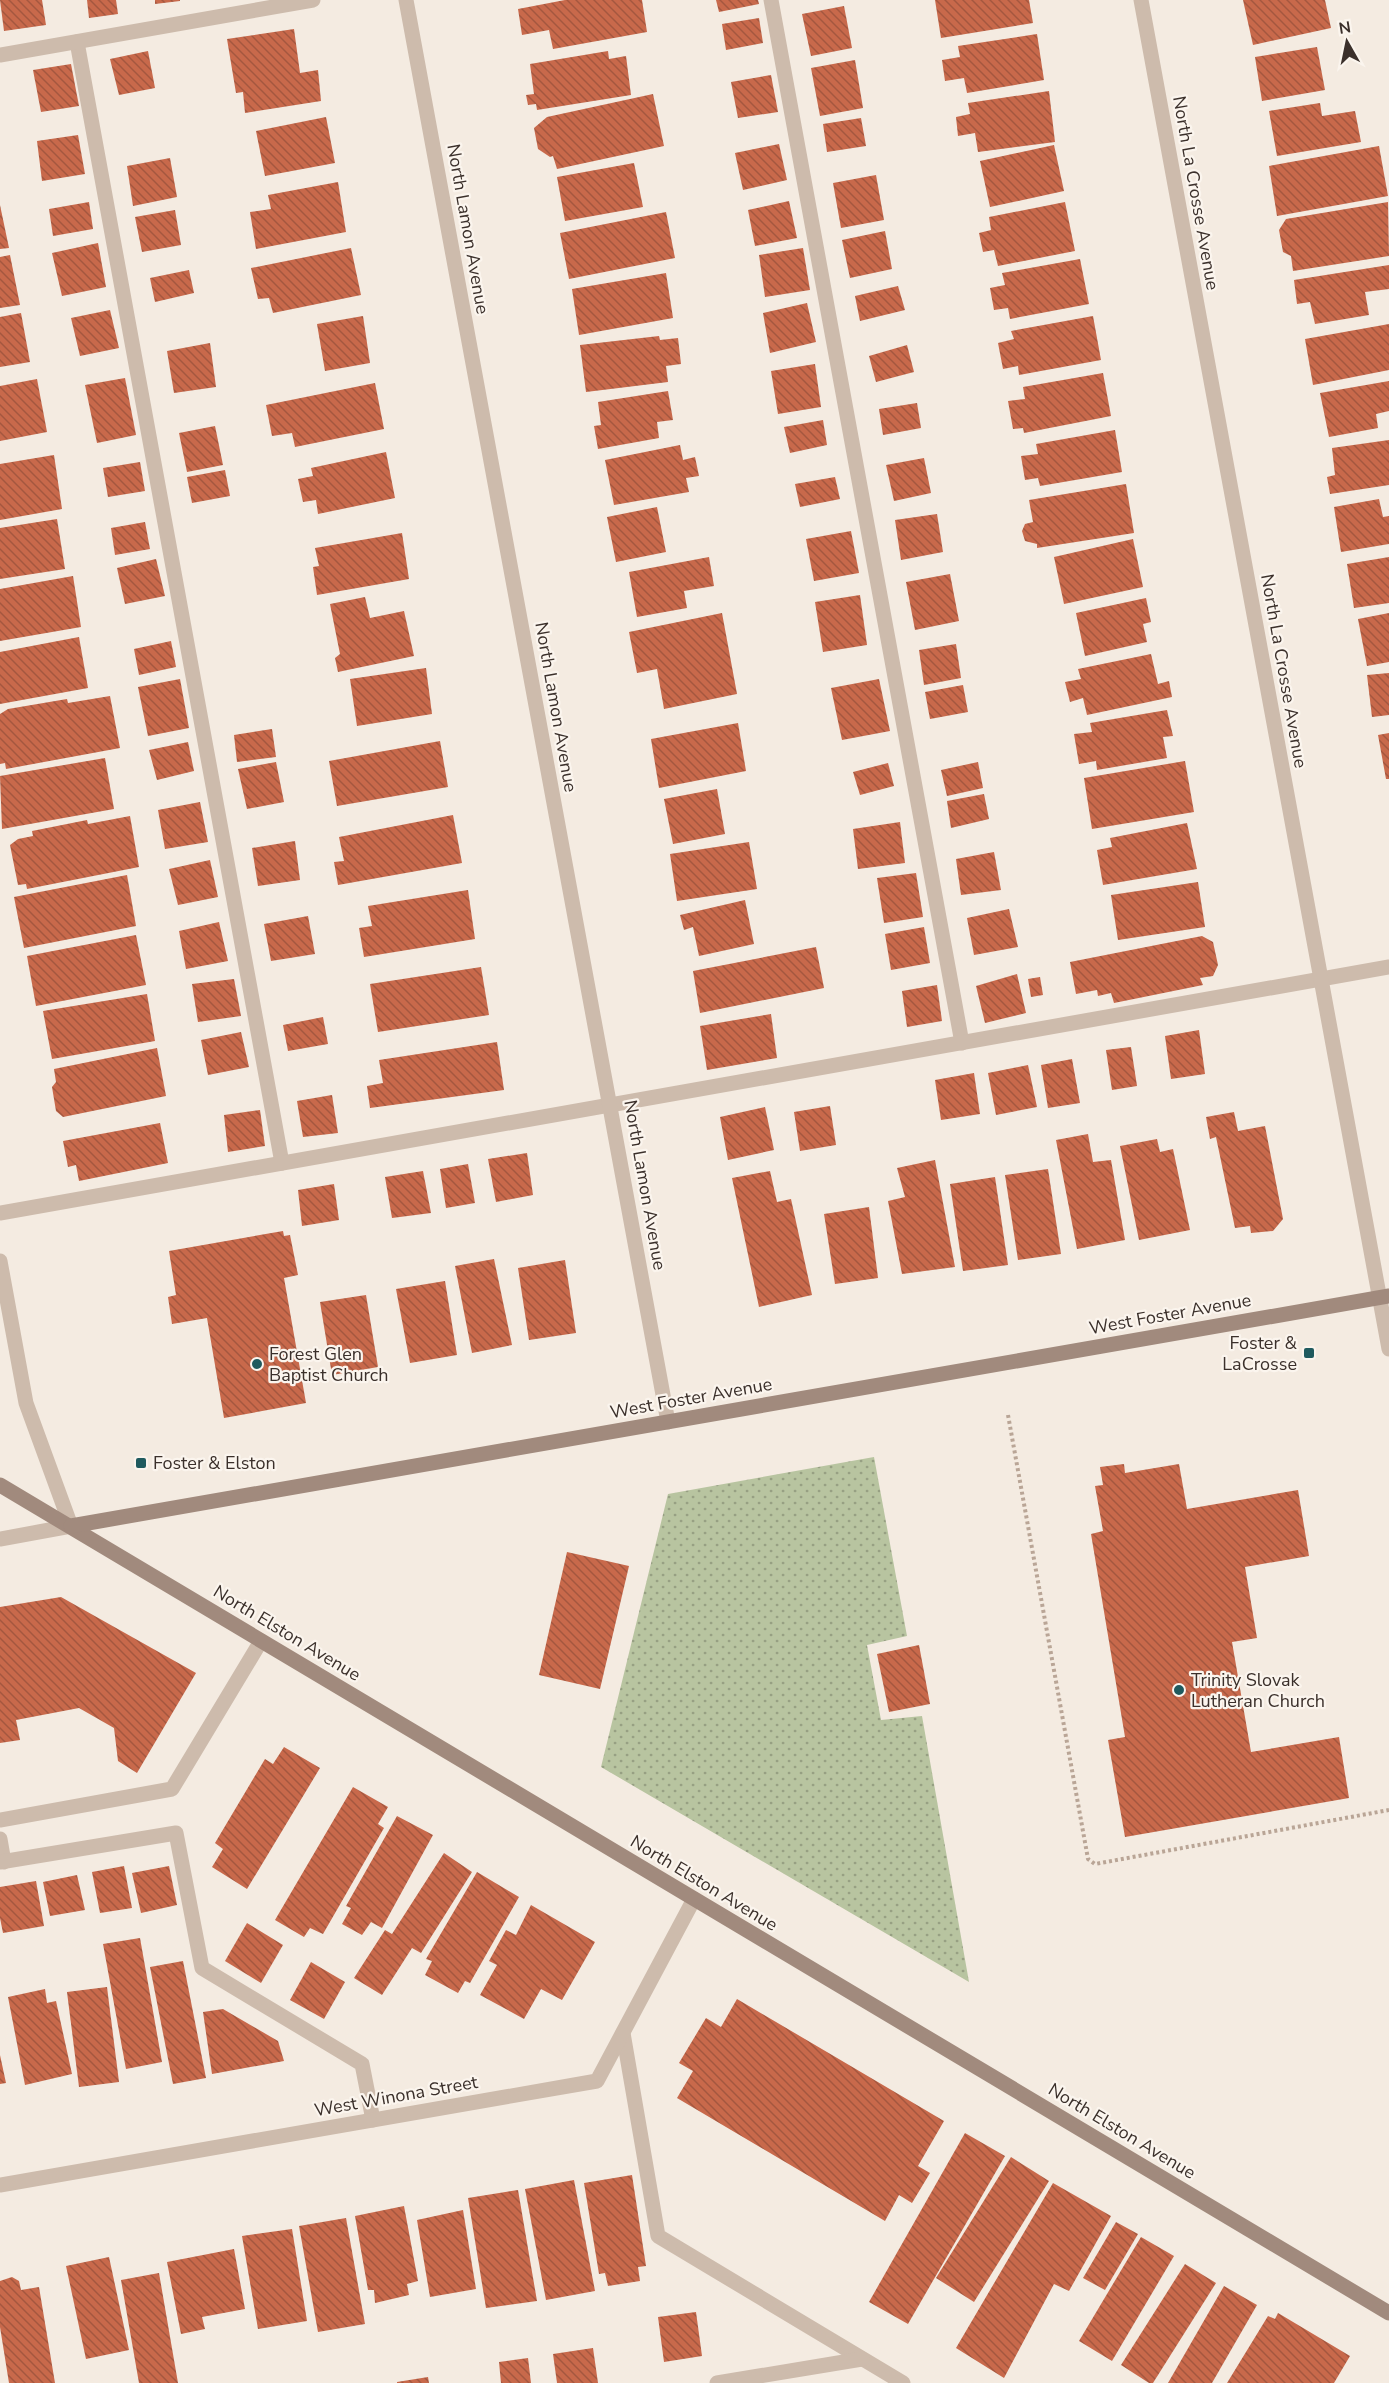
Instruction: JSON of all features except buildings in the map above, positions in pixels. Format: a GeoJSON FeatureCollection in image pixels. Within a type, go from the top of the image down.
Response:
{"type":"FeatureCollection","features":[{"type":"Feature","properties":{"kind":"main road","name":"West Foster Avenue"},"geometry":{"type":"LineString","coordinates":[[71,1526],[1384,1297]]}},
{"type":"Feature","properties":{"kind":"main road","name":"North Elston Avenue"},"geometry":{"type":"LineString","coordinates":[[0,1485],[1389,2313]]}},
{"type":"Feature","properties":{"kind":"street"},"geometry":{"type":"LineString","coordinates":[[0,55],[313,0]]}},
{"type":"Feature","properties":{"kind":"street","name":"North Lamon Avenue"},"geometry":{"type":"LineString","coordinates":[[406,0],[668,1422]]}},
{"type":"Feature","properties":{"kind":"street"},"geometry":{"type":"LineString","coordinates":[[771,0],[962,1043]]}},
{"type":"Feature","properties":{"kind":"street","name":"North La Crosse Avenue"},"geometry":{"type":"LineString","coordinates":[[1141,0],[1321,980],[1384,1297],[1389,1349]]}},
{"type":"Feature","properties":{"kind":"street"},"geometry":{"type":"LineString","coordinates":[[77,42],[282,1162]]}},
{"type":"Feature","properties":{"kind":"street"},"geometry":{"type":"LineString","coordinates":[[0,1213],[1389,967]]}},
{"type":"Feature","properties":{"kind":"street"},"geometry":{"type":"LineString","coordinates":[[0,1261],[26,1402],[71,1526]]}},
{"type":"Feature","properties":{"kind":"street","name":"West Foster Avenue"},"geometry":{"type":"LineString","coordinates":[[0,1539],[71,1526]]}},
{"type":"Feature","properties":{"kind":"street"},"geometry":{"type":"LineString","coordinates":[[0,1820],[171,1789],[261,1641]]}},
{"type":"Feature","properties":{"kind":"street"},"geometry":{"type":"LineString","coordinates":[[0,1839],[2,1862],[176,1833],[202,1968],[362,2064],[373,2120]]}},
{"type":"Feature","properties":{"kind":"street","name":"West Winona Street"},"geometry":{"type":"LineString","coordinates":[[0,2185],[597,2081],[693,1899]]}},
{"type":"Feature","properties":{"kind":"street"},"geometry":{"type":"LineString","coordinates":[[623,2033],[658,2236],[903,2383]]}},
{"type":"Feature","properties":{"kind":"street"},"geometry":{"type":"LineString","coordinates":[[717,2383],[862,2359]]}},
{"type":"Feature","properties":{"kind":"path"},"geometry":{"type":"LineString","coordinates":[[1008,1415],[1090,1862],[1095,1864],[1389,1810]]}},
{"type":"Feature","properties":{"kind":"green space"},"geometry":{"type":"Polygon","coordinates":[[[874,1457],[907,1636],[867,1645],[881,1720],[922,1716],[969,1982],[601,1767],[668,1494],[874,1457]]]}},
{"type":"Feature","properties":{"kind":"place","name":"Foster & LaCrosse"},"geometry":{"type":"Point","coordinates":[1309,1353]}},
{"type":"Feature","properties":{"kind":"place","name":"Forest Glen Baptist Church"},"geometry":{"type":"Point","coordinates":[257,1364]}},
{"type":"Feature","properties":{"kind":"place","name":"Foster & Elston"},"geometry":{"type":"Point","coordinates":[141,1463]}},
{"type":"Feature","properties":{"kind":"place","name":"Trinity Slovak Lutheran Church"},"geometry":{"type":"Point","coordinates":[1179,1690]}}]}
